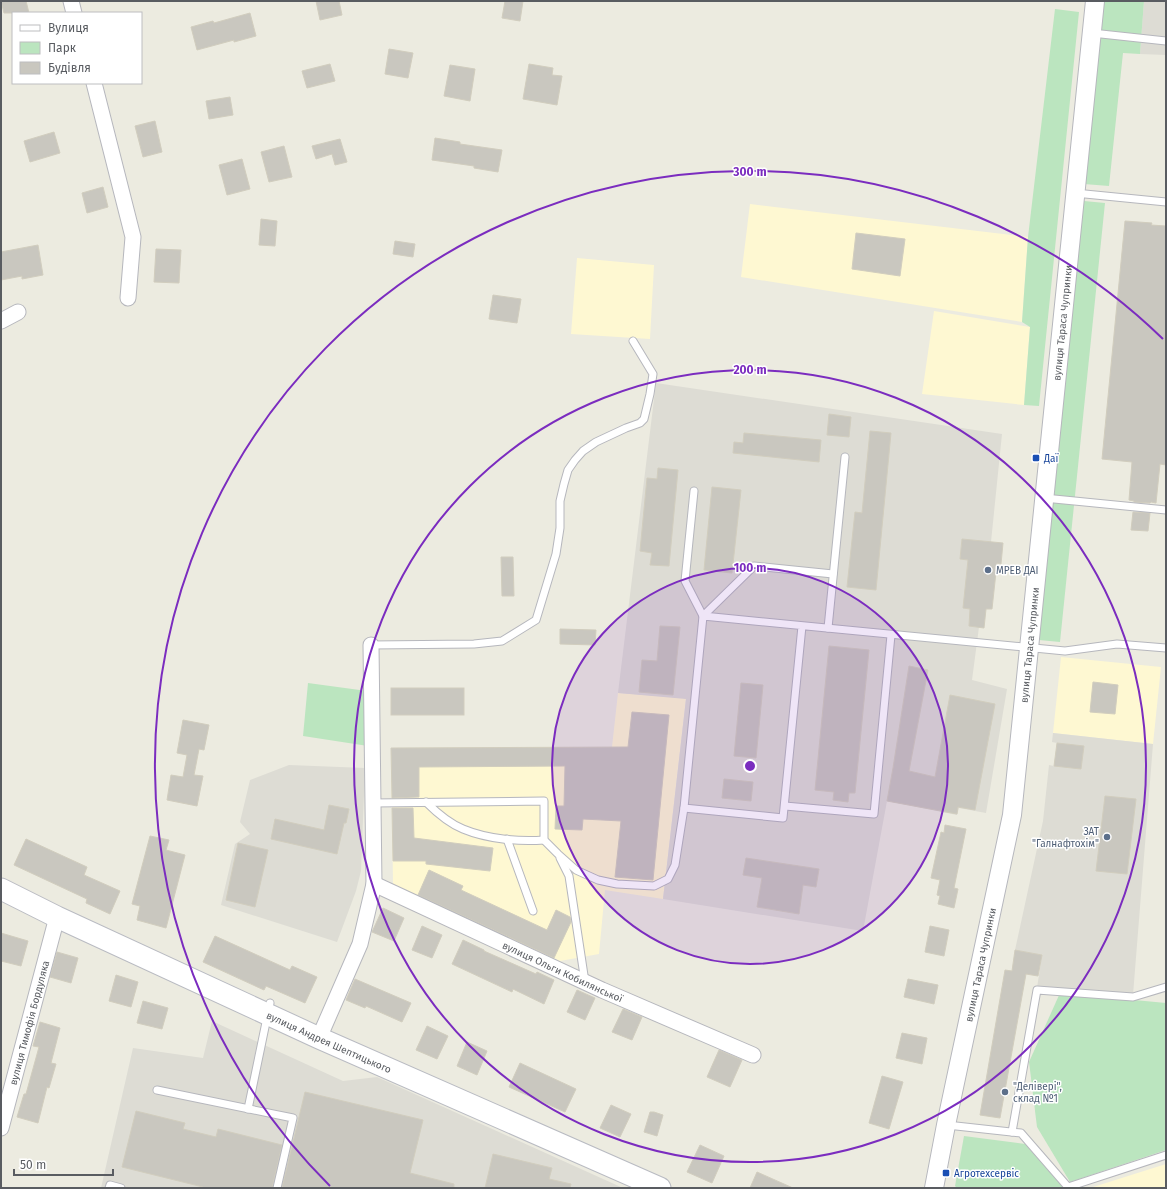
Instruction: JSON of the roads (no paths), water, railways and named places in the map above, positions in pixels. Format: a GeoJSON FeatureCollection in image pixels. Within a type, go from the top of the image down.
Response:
{"type":"FeatureCollection","features":[{"type":"Feature","properties":{"kind":"main road","name":"вулиця Андрея Шептицького"},"geometry":{"type":"LineString","coordinates":[[1,889],[57,917],[269,1009],[319,1038],[660,1188]]}},
{"type":"Feature","properties":{"kind":"street"},"geometry":{"type":"LineString","coordinates":[[71,1],[74,12]]}},
{"type":"Feature","properties":{"kind":"street","name":"вулиця Тараса Чупринки"},"geometry":{"type":"LineString","coordinates":[[934,1188],[1012,815],[1095,1]]}},
{"type":"Feature","properties":{"kind":"street"},"geometry":{"type":"LineString","coordinates":[[94,84],[133,237],[128,298]]}},
{"type":"Feature","properties":{"kind":"street"},"geometry":{"type":"LineString","coordinates":[[1,320],[18,312]]}},
{"type":"Feature","properties":{"kind":"street"},"geometry":{"type":"LineString","coordinates":[[319,1038],[360,944],[374,884],[371,645]]}},
{"type":"Feature","properties":{"kind":"street","name":"вулиця Ольги Кобилянської"},"geometry":{"type":"LineString","coordinates":[[374,884],[585,982],[753,1055]]}},
{"type":"Feature","properties":{"kind":"street","name":"вулиця Тимофія Бордуляка"},"geometry":{"type":"LineString","coordinates":[[1,1128],[57,917]]}},
{"type":"Feature","properties":{"kind":"lane"},"geometry":{"type":"LineString","coordinates":[[1091,33],[1166,41]]}},
{"type":"Feature","properties":{"kind":"lane"},"geometry":{"type":"LineString","coordinates":[[1075,192],[1166,202]]}},
{"type":"Feature","properties":{"kind":"lane"},"geometry":{"type":"LineString","coordinates":[[371,645],[474,644],[502,641],[536,620],[556,554],[560,528],[560,501],[568,470],[583,450],[596,442],[640,423],[644,419],[653,374],[633,341]]}},
{"type":"Feature","properties":{"kind":"lane"},"geometry":{"type":"LineString","coordinates":[[828,628],[845,457]]}},
{"type":"Feature","properties":{"kind":"lane"},"geometry":{"type":"LineString","coordinates":[[373,803],[544,801],[544,840],[576,870],[598,880],[617,884],[654,886],[668,879],[675,865],[684,808],[703,616],[685,581],[694,491]]}},
{"type":"Feature","properties":{"kind":"lane"},"geometry":{"type":"LineString","coordinates":[[1044,498],[1166,510]]}},
{"type":"Feature","properties":{"kind":"lane"},"geometry":{"type":"LineString","coordinates":[[703,616],[754,566],[833,574]]}},
{"type":"Feature","properties":{"kind":"lane"},"geometry":{"type":"LineString","coordinates":[[703,616],[1064,651],[1117,644],[1166,648]]}},
{"type":"Feature","properties":{"kind":"lane"},"geometry":{"type":"LineString","coordinates":[[684,808],[784,818],[802,626]]}},
{"type":"Feature","properties":{"kind":"lane"},"geometry":{"type":"LineString","coordinates":[[785,806],[874,814],[892,634]]}},
{"type":"Feature","properties":{"kind":"lane"},"geometry":{"type":"LineString","coordinates":[[426,802],[440,815],[462,829],[507,840],[544,840]]}},
{"type":"Feature","properties":{"kind":"lane"},"geometry":{"type":"LineString","coordinates":[[507,840],[533,911]]}},
{"type":"Feature","properties":{"kind":"lane"},"geometry":{"type":"LineString","coordinates":[[558,854],[569,876],[585,982]]}},
{"type":"Feature","properties":{"kind":"lane"},"geometry":{"type":"LineString","coordinates":[[1012,1132],[1037,990],[1133,998],[1166,987]]}},
{"type":"Feature","properties":{"kind":"lane"},"geometry":{"type":"LineString","coordinates":[[248,1108],[269,1009]]}},
{"type":"Feature","properties":{"kind":"lane"},"geometry":{"type":"LineString","coordinates":[[158,1090],[293,1118],[277,1188]]}},
{"type":"Feature","properties":{"kind":"lane"},"geometry":{"type":"LineString","coordinates":[[946,1125],[1021,1133],[1068,1187],[1166,1155]]}},
{"type":"Feature","properties":{"kind":"lane"},"geometry":{"type":"LineString","coordinates":[[109,1188],[110,1185],[121,1188]]}},
{"type":"Feature","properties":{"kind":"place","name":"Даї"},"geometry":{"type":"Point","coordinates":[1036,458]}},
{"type":"Feature","properties":{"kind":"place","name":"МРЕВ ДАІ"},"geometry":{"type":"Point","coordinates":[988,570]}},
{"type":"Feature","properties":{"kind":"place","name":"ЗАТ \"Галнафтохім\""},"geometry":{"type":"Point","coordinates":[1107,837]}},
{"type":"Feature","properties":{"kind":"place","name":"\"Делівері\", склад №1"},"geometry":{"type":"Point","coordinates":[1005,1092]}},
{"type":"Feature","properties":{"kind":"place","name":"Агротехсервіс"},"geometry":{"type":"Point","coordinates":[946,1173]}}]}
